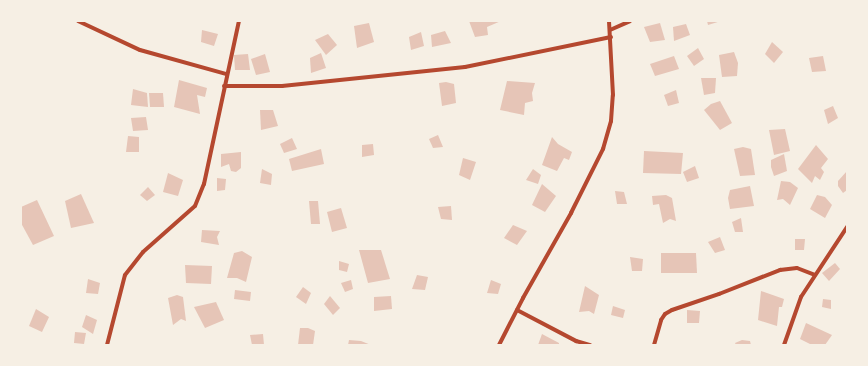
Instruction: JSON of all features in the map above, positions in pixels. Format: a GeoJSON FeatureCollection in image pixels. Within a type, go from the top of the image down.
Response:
{"type":"FeatureCollection","features":[{"type":"Feature","properties":{"kind":"street"},"geometry":{"type":"LineString","coordinates":[[78,21],[140,50],[226,74]]}},
{"type":"Feature","properties":{"kind":"street"},"geometry":{"type":"LineString","coordinates":[[106,345],[125,275],[143,252],[195,206],[204,184],[226,74],[239,21]]}},
{"type":"Feature","properties":{"kind":"street"},"geometry":{"type":"LineString","coordinates":[[499,345],[571,213],[603,149],[611,121],[613,96],[609,21]]}},
{"type":"Feature","properties":{"kind":"street"},"geometry":{"type":"LineString","coordinates":[[610,30],[630,21]]}},
{"type":"Feature","properties":{"kind":"street"},"geometry":{"type":"LineString","coordinates":[[224,86],[282,86],[465,67],[611,37]]}},
{"type":"Feature","properties":{"kind":"street"},"geometry":{"type":"LineString","coordinates":[[784,345],[801,297],[847,226]]}},
{"type":"Feature","properties":{"kind":"street"},"geometry":{"type":"LineString","coordinates":[[654,345],[661,320],[665,314],[672,310],[719,294],[780,270],[797,268],[814,275]]}},
{"type":"Feature","properties":{"kind":"street"},"geometry":{"type":"LineString","coordinates":[[517,310],[576,341],[590,345]]}},
{"type":"Feature","properties":{"kind":"building"},"geometry":{"type":"Polygon","coordinates":[[[469,21],[501,21],[487,27],[488,35],[475,37],[469,21]]]}},
{"type":"Feature","properties":{"kind":"building"},"geometry":{"type":"Polygon","coordinates":[[[707,21],[721,21],[708,25],[707,21]]]}},
{"type":"Feature","properties":{"kind":"building"},"geometry":{"type":"Polygon","coordinates":[[[369,23],[374,42],[357,48],[354,26],[369,23]]]}},
{"type":"Feature","properties":{"kind":"building"},"geometry":{"type":"Polygon","coordinates":[[[660,23],[665,40],[650,42],[644,27],[660,23]]]}},
{"type":"Feature","properties":{"kind":"building"},"geometry":{"type":"Polygon","coordinates":[[[686,24],[690,35],[674,41],[673,27],[686,24]]]}},
{"type":"Feature","properties":{"kind":"building"},"geometry":{"type":"Polygon","coordinates":[[[202,30],[218,34],[214,46],[201,42],[202,30]]]}},
{"type":"Feature","properties":{"kind":"building"},"geometry":{"type":"Polygon","coordinates":[[[445,31],[451,43],[432,47],[431,35],[445,31]]]}},
{"type":"Feature","properties":{"kind":"building"},"geometry":{"type":"Polygon","coordinates":[[[421,32],[424,46],[411,50],[409,37],[421,32]]]}},
{"type":"Feature","properties":{"kind":"building"},"geometry":{"type":"Polygon","coordinates":[[[328,34],[337,45],[326,55],[315,40],[328,34]]]}},
{"type":"Feature","properties":{"kind":"building"},"geometry":{"type":"Polygon","coordinates":[[[772,42],[783,52],[774,63],[765,54],[772,42]]]}},
{"type":"Feature","properties":{"kind":"building"},"geometry":{"type":"Polygon","coordinates":[[[698,48],[704,59],[694,66],[687,56],[698,48]]]}},
{"type":"Feature","properties":{"kind":"building"},"geometry":{"type":"Polygon","coordinates":[[[734,52],[738,63],[737,76],[722,77],[719,55],[734,52]]]}},
{"type":"Feature","properties":{"kind":"building"},"geometry":{"type":"Polygon","coordinates":[[[321,53],[326,68],[311,73],[310,58],[321,53]]]}},
{"type":"Feature","properties":{"kind":"building"},"geometry":{"type":"Polygon","coordinates":[[[248,54],[250,70],[235,70],[234,55],[248,54]]]}},
{"type":"Feature","properties":{"kind":"building"},"geometry":{"type":"Polygon","coordinates":[[[265,54],[270,72],[256,75],[251,59],[265,54]]]}},
{"type":"Feature","properties":{"kind":"building"},"geometry":{"type":"Polygon","coordinates":[[[674,56],[679,69],[655,76],[650,64],[674,56]]]}},
{"type":"Feature","properties":{"kind":"building"},"geometry":{"type":"Polygon","coordinates":[[[823,56],[826,71],[812,72],[809,58],[823,56]]]}},
{"type":"Feature","properties":{"kind":"building"},"geometry":{"type":"Polygon","coordinates":[[[701,78],[716,78],[715,93],[704,95],[701,78]]]}},
{"type":"Feature","properties":{"kind":"building"},"geometry":{"type":"Polygon","coordinates":[[[179,80],[207,88],[205,97],[197,95],[200,114],[174,107],[179,80]]]}},
{"type":"Feature","properties":{"kind":"building"},"geometry":{"type":"Polygon","coordinates":[[[507,81],[535,83],[532,93],[533,101],[525,103],[524,115],[500,110],[507,81]]]}},
{"type":"Feature","properties":{"kind":"building"},"geometry":{"type":"Polygon","coordinates":[[[446,82],[454,84],[456,103],[442,106],[439,83],[446,82]]]}},
{"type":"Feature","properties":{"kind":"building"},"geometry":{"type":"Polygon","coordinates":[[[133,89],[147,93],[148,107],[131,105],[133,89]]]}},
{"type":"Feature","properties":{"kind":"building"},"geometry":{"type":"Polygon","coordinates":[[[676,90],[679,103],[668,106],[664,95],[676,90]]]}},
{"type":"Feature","properties":{"kind":"building"},"geometry":{"type":"Polygon","coordinates":[[[149,93],[163,93],[164,107],[150,107],[149,93]]]}},
{"type":"Feature","properties":{"kind":"building"},"geometry":{"type":"Polygon","coordinates":[[[720,101],[732,123],[720,130],[704,110],[711,104],[720,101]]]}},
{"type":"Feature","properties":{"kind":"building"},"geometry":{"type":"Polygon","coordinates":[[[833,106],[838,118],[828,124],[824,110],[833,106]]]}},
{"type":"Feature","properties":{"kind":"building"},"geometry":{"type":"Polygon","coordinates":[[[260,110],[273,110],[278,126],[261,130],[260,110]]]}},
{"type":"Feature","properties":{"kind":"building"},"geometry":{"type":"Polygon","coordinates":[[[146,117],[148,130],[133,131],[131,118],[146,117]]]}},
{"type":"Feature","properties":{"kind":"building"},"geometry":{"type":"Polygon","coordinates":[[[785,129],[790,151],[774,155],[769,130],[785,129]]]}},
{"type":"Feature","properties":{"kind":"building"},"geometry":{"type":"Polygon","coordinates":[[[438,135],[443,147],[433,148],[429,139],[438,135]]]}},
{"type":"Feature","properties":{"kind":"building"},"geometry":{"type":"Polygon","coordinates":[[[128,136],[139,137],[139,152],[126,152],[128,136]]]}},
{"type":"Feature","properties":{"kind":"building"},"geometry":{"type":"Polygon","coordinates":[[[552,137],[558,144],[572,152],[569,160],[564,158],[557,171],[542,165],[552,137]]]}},
{"type":"Feature","properties":{"kind":"building"},"geometry":{"type":"Polygon","coordinates":[[[292,138],[297,149],[284,153],[280,144],[292,138]]]}},
{"type":"Feature","properties":{"kind":"building"},"geometry":{"type":"Polygon","coordinates":[[[373,144],[374,155],[362,157],[362,145],[373,144]]]}},
{"type":"Feature","properties":{"kind":"building"},"geometry":{"type":"Polygon","coordinates":[[[816,145],[828,159],[821,168],[824,172],[820,180],[815,176],[812,183],[798,169],[816,145]]]}},
{"type":"Feature","properties":{"kind":"building"},"geometry":{"type":"Polygon","coordinates":[[[743,147],[751,149],[755,175],[740,176],[734,149],[743,147]]]}},
{"type":"Feature","properties":{"kind":"building"},"geometry":{"type":"Polygon","coordinates":[[[321,149],[324,164],[292,171],[289,159],[321,149]]]}},
{"type":"Feature","properties":{"kind":"building"},"geometry":{"type":"Polygon","coordinates":[[[644,151],[683,153],[681,174],[643,173],[644,151]]]}},
{"type":"Feature","properties":{"kind":"building"},"geometry":{"type":"Polygon","coordinates":[[[241,152],[241,168],[236,172],[231,171],[229,164],[221,167],[221,154],[241,152]]]}},
{"type":"Feature","properties":{"kind":"building"},"geometry":{"type":"Polygon","coordinates":[[[784,154],[787,171],[774,176],[771,167],[771,160],[784,154]]]}},
{"type":"Feature","properties":{"kind":"building"},"geometry":{"type":"Polygon","coordinates":[[[463,158],[476,162],[470,180],[459,175],[463,158]]]}},
{"type":"Feature","properties":{"kind":"building"},"geometry":{"type":"Polygon","coordinates":[[[695,166],[699,178],[687,182],[683,172],[695,166]]]}},
{"type":"Feature","properties":{"kind":"building"},"geometry":{"type":"Polygon","coordinates":[[[262,169],[272,174],[271,185],[260,183],[262,169]]]}},
{"type":"Feature","properties":{"kind":"building"},"geometry":{"type":"Polygon","coordinates":[[[533,169],[541,175],[538,184],[526,180],[533,169]]]}},
{"type":"Feature","properties":{"kind":"building"},"geometry":{"type":"Polygon","coordinates":[[[847,171],[847,190],[843,193],[838,186],[838,181],[847,171]]]}},
{"type":"Feature","properties":{"kind":"building"},"geometry":{"type":"Polygon","coordinates":[[[168,173],[183,180],[178,196],[163,192],[168,173]]]}},
{"type":"Feature","properties":{"kind":"building"},"geometry":{"type":"Polygon","coordinates":[[[217,178],[226,179],[225,190],[217,191],[217,178]]]}},
{"type":"Feature","properties":{"kind":"building"},"geometry":{"type":"Polygon","coordinates":[[[781,181],[790,182],[798,188],[790,205],[783,199],[777,200],[781,181]]]}},
{"type":"Feature","properties":{"kind":"building"},"geometry":{"type":"Polygon","coordinates":[[[542,184],[556,196],[545,212],[532,205],[542,184]]]}},
{"type":"Feature","properties":{"kind":"building"},"geometry":{"type":"Polygon","coordinates":[[[750,186],[754,206],[730,209],[728,198],[730,190],[750,186]]]}},
{"type":"Feature","properties":{"kind":"building"},"geometry":{"type":"Polygon","coordinates":[[[148,187],[155,195],[147,201],[140,195],[148,187]]]}},
{"type":"Feature","properties":{"kind":"building"},"geometry":{"type":"Polygon","coordinates":[[[615,191],[624,192],[627,204],[617,204],[615,191]]]}},
{"type":"Feature","properties":{"kind":"building"},"geometry":{"type":"Polygon","coordinates":[[[81,194],[94,223],[71,228],[65,201],[81,194]]]}},
{"type":"Feature","properties":{"kind":"building"},"geometry":{"type":"Polygon","coordinates":[[[666,195],[672,198],[676,221],[670,219],[663,223],[659,204],[653,205],[652,196],[666,195]]]}},
{"type":"Feature","properties":{"kind":"building"},"geometry":{"type":"Polygon","coordinates":[[[817,195],[825,197],[832,205],[825,218],[810,209],[817,195]]]}},
{"type":"Feature","properties":{"kind":"building"},"geometry":{"type":"Polygon","coordinates":[[[37,200],[54,236],[33,245],[21,223],[21,207],[37,200]]]}},
{"type":"Feature","properties":{"kind":"building"},"geometry":{"type":"Polygon","coordinates":[[[309,201],[318,201],[320,224],[311,224],[309,201]]]}},
{"type":"Feature","properties":{"kind":"building"},"geometry":{"type":"Polygon","coordinates":[[[451,206],[452,220],[441,219],[438,207],[451,206]]]}},
{"type":"Feature","properties":{"kind":"building"},"geometry":{"type":"Polygon","coordinates":[[[341,208],[347,228],[332,232],[327,212],[341,208]]]}},
{"type":"Feature","properties":{"kind":"building"},"geometry":{"type":"Polygon","coordinates":[[[741,218],[743,232],[735,232],[732,222],[741,218]]]}},
{"type":"Feature","properties":{"kind":"building"},"geometry":{"type":"Polygon","coordinates":[[[513,225],[527,231],[517,245],[504,238],[513,225]]]}},
{"type":"Feature","properties":{"kind":"building"},"geometry":{"type":"Polygon","coordinates":[[[202,230],[220,231],[217,237],[219,245],[201,242],[202,230]]]}},
{"type":"Feature","properties":{"kind":"building"},"geometry":{"type":"Polygon","coordinates":[[[720,237],[725,250],[715,253],[708,242],[720,237]]]}},
{"type":"Feature","properties":{"kind":"building"},"geometry":{"type":"Polygon","coordinates":[[[795,239],[805,239],[804,250],[795,250],[795,239]]]}},
{"type":"Feature","properties":{"kind":"building"},"geometry":{"type":"Polygon","coordinates":[[[359,250],[381,250],[390,279],[368,283],[359,250]]]}},
{"type":"Feature","properties":{"kind":"building"},"geometry":{"type":"Polygon","coordinates":[[[242,251],[252,257],[246,282],[237,278],[227,278],[234,253],[242,251]]]}},
{"type":"Feature","properties":{"kind":"building"},"geometry":{"type":"Polygon","coordinates":[[[661,253],[696,253],[697,273],[661,273],[661,253]]]}},
{"type":"Feature","properties":{"kind":"building"},"geometry":{"type":"Polygon","coordinates":[[[630,257],[643,259],[642,271],[632,271],[630,257]]]}},
{"type":"Feature","properties":{"kind":"building"},"geometry":{"type":"Polygon","coordinates":[[[339,261],[349,264],[347,272],[339,270],[339,261]]]}},
{"type":"Feature","properties":{"kind":"building"},"geometry":{"type":"Polygon","coordinates":[[[835,263],[840,269],[829,281],[822,273],[835,263]]]}},
{"type":"Feature","properties":{"kind":"building"},"geometry":{"type":"Polygon","coordinates":[[[185,265],[212,266],[211,284],[186,283],[185,265]]]}},
{"type":"Feature","properties":{"kind":"building"},"geometry":{"type":"Polygon","coordinates":[[[417,275],[428,277],[425,290],[412,289],[417,275]]]}},
{"type":"Feature","properties":{"kind":"building"},"geometry":{"type":"Polygon","coordinates":[[[88,279],[100,283],[98,294],[86,293],[88,279]]]}},
{"type":"Feature","properties":{"kind":"building"},"geometry":{"type":"Polygon","coordinates":[[[351,280],[353,289],[345,292],[341,283],[351,280]]]}},
{"type":"Feature","properties":{"kind":"building"},"geometry":{"type":"Polygon","coordinates":[[[491,280],[501,284],[498,294],[487,293],[491,280]]]}},
{"type":"Feature","properties":{"kind":"building"},"geometry":{"type":"Polygon","coordinates":[[[585,286],[599,295],[594,314],[589,311],[579,312],[585,286]]]}},
{"type":"Feature","properties":{"kind":"building"},"geometry":{"type":"Polygon","coordinates":[[[303,287],[311,293],[306,304],[296,297],[303,287]]]}},
{"type":"Feature","properties":{"kind":"building"},"geometry":{"type":"Polygon","coordinates":[[[235,290],[251,292],[250,301],[234,299],[235,290]]]}},
{"type":"Feature","properties":{"kind":"building"},"geometry":{"type":"Polygon","coordinates":[[[761,291],[784,299],[782,307],[779,307],[777,326],[758,320],[761,291]]]}},
{"type":"Feature","properties":{"kind":"building"},"geometry":{"type":"Polygon","coordinates":[[[177,295],[183,297],[186,321],[181,319],[173,325],[168,298],[177,295]]]}},
{"type":"Feature","properties":{"kind":"building"},"geometry":{"type":"Polygon","coordinates":[[[330,296],[340,308],[333,315],[324,304],[330,296]]]}},
{"type":"Feature","properties":{"kind":"building"},"geometry":{"type":"Polygon","coordinates":[[[391,296],[392,309],[374,311],[374,297],[391,296]]]}},
{"type":"Feature","properties":{"kind":"building"},"geometry":{"type":"Polygon","coordinates":[[[823,299],[831,300],[831,309],[822,307],[823,299]]]}},
{"type":"Feature","properties":{"kind":"building"},"geometry":{"type":"Polygon","coordinates":[[[216,302],[224,320],[205,328],[194,307],[216,302]]]}},
{"type":"Feature","properties":{"kind":"building"},"geometry":{"type":"Polygon","coordinates":[[[613,306],[625,310],[623,318],[611,315],[613,306]]]}},
{"type":"Feature","properties":{"kind":"building"},"geometry":{"type":"Polygon","coordinates":[[[36,309],[49,317],[42,332],[29,326],[36,309]]]}},
{"type":"Feature","properties":{"kind":"building"},"geometry":{"type":"Polygon","coordinates":[[[687,310],[700,311],[699,323],[687,323],[687,310]]]}},
{"type":"Feature","properties":{"kind":"building"},"geometry":{"type":"Polygon","coordinates":[[[86,315],[97,320],[93,334],[82,327],[86,315]]]}},
{"type":"Feature","properties":{"kind":"building"},"geometry":{"type":"Polygon","coordinates":[[[806,323],[832,335],[825,345],[812,345],[800,339],[806,323]]]}},
{"type":"Feature","properties":{"kind":"building"},"geometry":{"type":"Polygon","coordinates":[[[300,328],[308,328],[315,331],[313,345],[298,345],[300,328]]]}},
{"type":"Feature","properties":{"kind":"building"},"geometry":{"type":"Polygon","coordinates":[[[75,332],[86,333],[84,344],[74,343],[75,332]]]}},
{"type":"Feature","properties":{"kind":"building"},"geometry":{"type":"Polygon","coordinates":[[[263,334],[264,345],[252,345],[250,335],[263,334]]]}},
{"type":"Feature","properties":{"kind":"building"},"geometry":{"type":"Polygon","coordinates":[[[542,334],[559,343],[559,345],[538,345],[542,334]]]}},
{"type":"Feature","properties":{"kind":"building"},"geometry":{"type":"Polygon","coordinates":[[[349,340],[361,341],[371,345],[348,345],[349,340]]]}},
{"type":"Feature","properties":{"kind":"building"},"geometry":{"type":"Polygon","coordinates":[[[742,340],[750,341],[751,345],[736,345],[735,343],[742,340]]]}}]}
